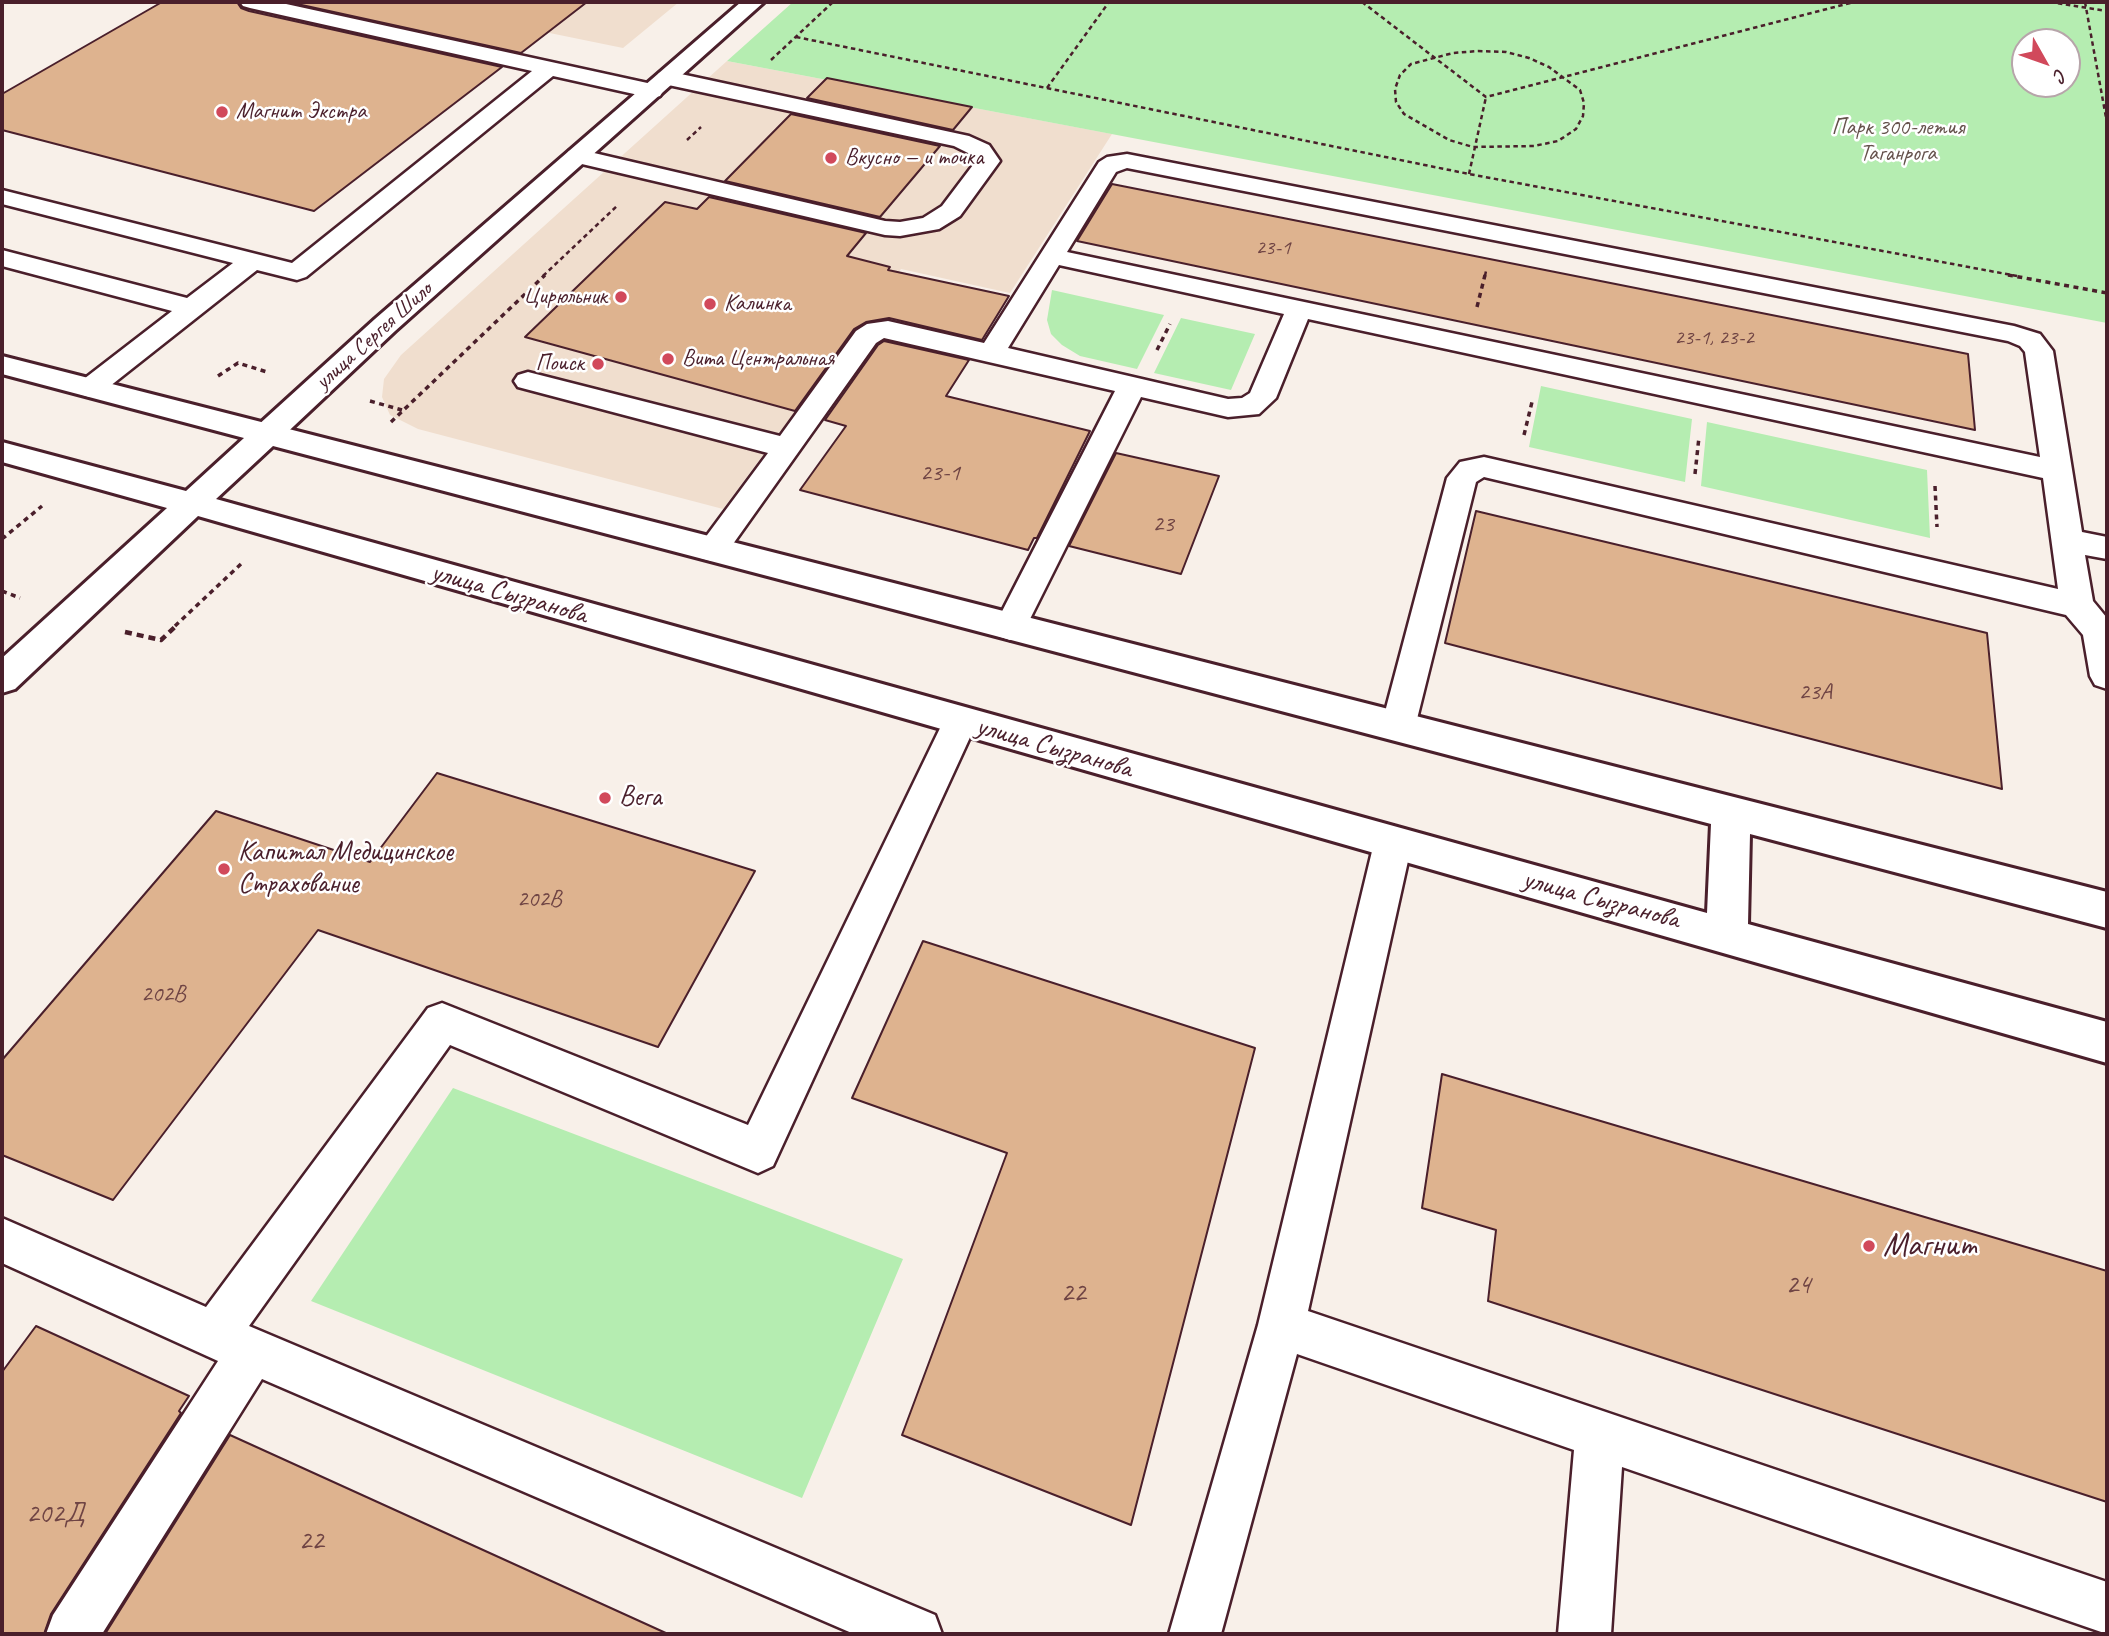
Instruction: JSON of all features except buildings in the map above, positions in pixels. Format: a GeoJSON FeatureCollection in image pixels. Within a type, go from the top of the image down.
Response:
{"type":"FeatureCollection","features":[{"type":"Feature","properties":{"kind":"main road","name":"улица Сергея Шило"},"geometry":{"type":"LineString","coordinates":[[2,679],[385,325],[754,2]]}},
{"type":"Feature","properties":{"kind":"main road"},"geometry":{"type":"LineString","coordinates":[[2,365],[2107,910]]}},
{"type":"Feature","properties":{"kind":"main road","name":"улица Сызранова"},"geometry":{"type":"LineString","coordinates":[[2,452],[2107,1042]]}},
{"type":"Feature","properties":{"kind":"main road"},"geometry":{"type":"LineString","coordinates":[[1727,935],[1731,811]]}},
{"type":"Feature","properties":{"kind":"lane"},"geometry":{"type":"LineString","coordinates":[[250,2],[549,68],[737,93],[961,141],[981,150],[988,161],[951,211],[930,224],[909,229],[885,228],[578,156]]}},
{"type":"Feature","properties":{"kind":"lane"},"geometry":{"type":"LineString","coordinates":[[2,197],[297,272],[549,68]]}},
{"type":"Feature","properties":{"kind":"lane"},"geometry":{"type":"LineString","coordinates":[[990,353],[1107,167],[1115,162],[1127,161],[2014,334],[2030,340],[2039,351],[2077,605],[2099,631],[2107,676]]}},
{"type":"Feature","properties":{"kind":"lane"},"geometry":{"type":"LineString","coordinates":[[1051,256],[2055,470]]}},
{"type":"Feature","properties":{"kind":"lane"},"geometry":{"type":"LineString","coordinates":[[2,258],[193,308]]}},
{"type":"Feature","properties":{"kind":"lane"},"geometry":{"type":"LineString","coordinates":[[90,388],[253,260]]}},
{"type":"Feature","properties":{"kind":"lane"},"geometry":{"type":"LineString","coordinates":[[712,550],[866,337],[877,330],[888,330],[1227,408],[1249,407],[1262,398],[1299,309]]}},
{"type":"Feature","properties":{"kind":"lane"},"geometry":{"type":"LineString","coordinates":[[528,381],[787,448]]}},
{"type":"Feature","properties":{"kind":"lane"},"geometry":{"type":"LineString","coordinates":[[1010,627],[1135,387]]}},
{"type":"Feature","properties":{"kind":"lane"},"geometry":{"type":"LineString","coordinates":[[1398,727],[1461,478],[1471,469],[1484,467],[2077,605]]}},
{"type":"Feature","properties":{"kind":"lane"},"geometry":{"type":"LineString","coordinates":[[2066,540],[2107,548]]}},
{"type":"Feature","properties":{"kind":"lane"},"geometry":{"type":"LineString","coordinates":[[72,1634],[233,1343],[442,1022],[758,1151],[960,722]]}},
{"type":"Feature","properties":{"kind":"lane"},"geometry":{"type":"LineString","coordinates":[[1195,1634],[1281,1325],[1393,843]]}},
{"type":"Feature","properties":{"kind":"lane"},"geometry":{"type":"LineString","coordinates":[[2,1240],[233,1343],[916,1634]]}},
{"type":"Feature","properties":{"kind":"lane"},"geometry":{"type":"LineString","coordinates":[[1281,1325],[2107,1608]]}},
{"type":"Feature","properties":{"kind":"lane"},"geometry":{"type":"LineString","coordinates":[[1584,1634],[1600,1434]]}},
{"type":"Feature","properties":{"kind":"path"},"geometry":{"type":"LineString","coordinates":[[354,457],[833,2]]}},
{"type":"Feature","properties":{"kind":"path"},"geometry":{"type":"LineString","coordinates":[[1047,88],[1109,2]]}},
{"type":"Feature","properties":{"kind":"path"},"geometry":{"type":"LineString","coordinates":[[1363,2],[1486,97]]}},
{"type":"Feature","properties":{"kind":"path"},"geometry":{"type":"LineString","coordinates":[[1486,97],[1854,2]]}},
{"type":"Feature","properties":{"kind":"path"},"geometry":{"type":"LineString","coordinates":[[2050,2],[2107,11]]}},
{"type":"Feature","properties":{"kind":"path"},"geometry":{"type":"LineString","coordinates":[[2085,2],[2107,122]]}},
{"type":"Feature","properties":{"kind":"path"},"geometry":{"type":"LineString","coordinates":[[796,37],[1469,174],[2107,293]]}},
{"type":"Feature","properties":{"kind":"path"},"geometry":{"type":"LineString","coordinates":[[1478,51],[1506,52],[1549,66],[1580,90],[1584,103],[1583,116],[1576,130],[1558,141],[1534,146],[1473,147],[1449,140],[1404,114],[1396,102],[1395,89],[1400,75],[1411,64],[1434,57],[1478,51]]}},
{"type":"Feature","properties":{"kind":"path"},"geometry":{"type":"LineString","coordinates":[[1469,174],[1486,97]]}},
{"type":"Feature","properties":{"kind":"path"},"geometry":{"type":"LineString","coordinates":[[1466,344],[1497,233]]}},
{"type":"Feature","properties":{"kind":"path"},"geometry":{"type":"LineString","coordinates":[[1135,387],[1190,285]]}},
{"type":"Feature","properties":{"kind":"path"},"geometry":{"type":"LineString","coordinates":[[1516,475],[1541,360]]}},
{"type":"Feature","properties":{"kind":"path"},"geometry":{"type":"LineString","coordinates":[[1691,515],[1703,395]]}},
{"type":"Feature","properties":{"kind":"path"},"geometry":{"type":"LineString","coordinates":[[1932,444],[1940,573]]}},
{"type":"Feature","properties":{"kind":"path"},"geometry":{"type":"LineString","coordinates":[[2,591],[69,618],[162,640],[278,528]]}},
{"type":"Feature","properties":{"kind":"shaded area"},"geometry":{"type":"Polygon","coordinates":[[[398,2],[679,2],[623,48],[398,2]]]}},
{"type":"Feature","properties":{"kind":"shaded area"},"geometry":{"type":"Polygon","coordinates":[[[727,61],[1112,134],[1010,293],[901,269],[723,509],[418,429],[390,415],[382,397],[384,379],[401,355],[727,61]]]}},
{"type":"Feature","properties":{"kind":"green space","name":"Парк 300-летия Таганрога"},"geometry":{"type":"Polygon","coordinates":[[[793,2],[2107,2],[2107,323],[727,61],[793,2]]]}},
{"type":"Feature","properties":{"kind":"green space"},"geometry":{"type":"Polygon","coordinates":[[[1052,290],[1164,315],[1137,369],[1080,356],[1062,345],[1051,334],[1047,320],[1052,290]]]}},
{"type":"Feature","properties":{"kind":"green space"},"geometry":{"type":"Polygon","coordinates":[[[1181,318],[1255,334],[1231,390],[1154,373],[1181,318]]]}},
{"type":"Feature","properties":{"kind":"green space"},"geometry":{"type":"Polygon","coordinates":[[[1541,386],[1692,419],[1685,482],[1529,447],[1541,386]]]}},
{"type":"Feature","properties":{"kind":"green space"},"geometry":{"type":"Polygon","coordinates":[[[1707,422],[1927,470],[1930,538],[1701,486],[1707,422]]]}},
{"type":"Feature","properties":{"kind":"green space"},"geometry":{"type":"Polygon","coordinates":[[[453,1088],[903,1259],[802,1498],[311,1301],[453,1088]]]}},
{"type":"Feature","properties":{"kind":"place","name":"Магнит Экстра"},"geometry":{"type":"Point","coordinates":[222,112]}},
{"type":"Feature","properties":{"kind":"place","name":"Вкусно — и точка"},"geometry":{"type":"Point","coordinates":[831,158]}},
{"type":"Feature","properties":{"kind":"place","name":"Цирюльник"},"geometry":{"type":"Point","coordinates":[621,297]}},
{"type":"Feature","properties":{"kind":"place","name":"Калинка"},"geometry":{"type":"Point","coordinates":[710,304]}},
{"type":"Feature","properties":{"kind":"place","name":"Вита Центральная"},"geometry":{"type":"Point","coordinates":[668,359]}},
{"type":"Feature","properties":{"kind":"place","name":"Поиск"},"geometry":{"type":"Point","coordinates":[598,364]}},
{"type":"Feature","properties":{"kind":"place","name":"Вега"},"geometry":{"type":"Point","coordinates":[605,798]}},
{"type":"Feature","properties":{"kind":"place","name":"Капитал Медицинское Страхование"},"geometry":{"type":"Point","coordinates":[224,869]}},
{"type":"Feature","properties":{"kind":"place","name":"Магнит"},"geometry":{"type":"Point","coordinates":[1869,1246]}}]}
